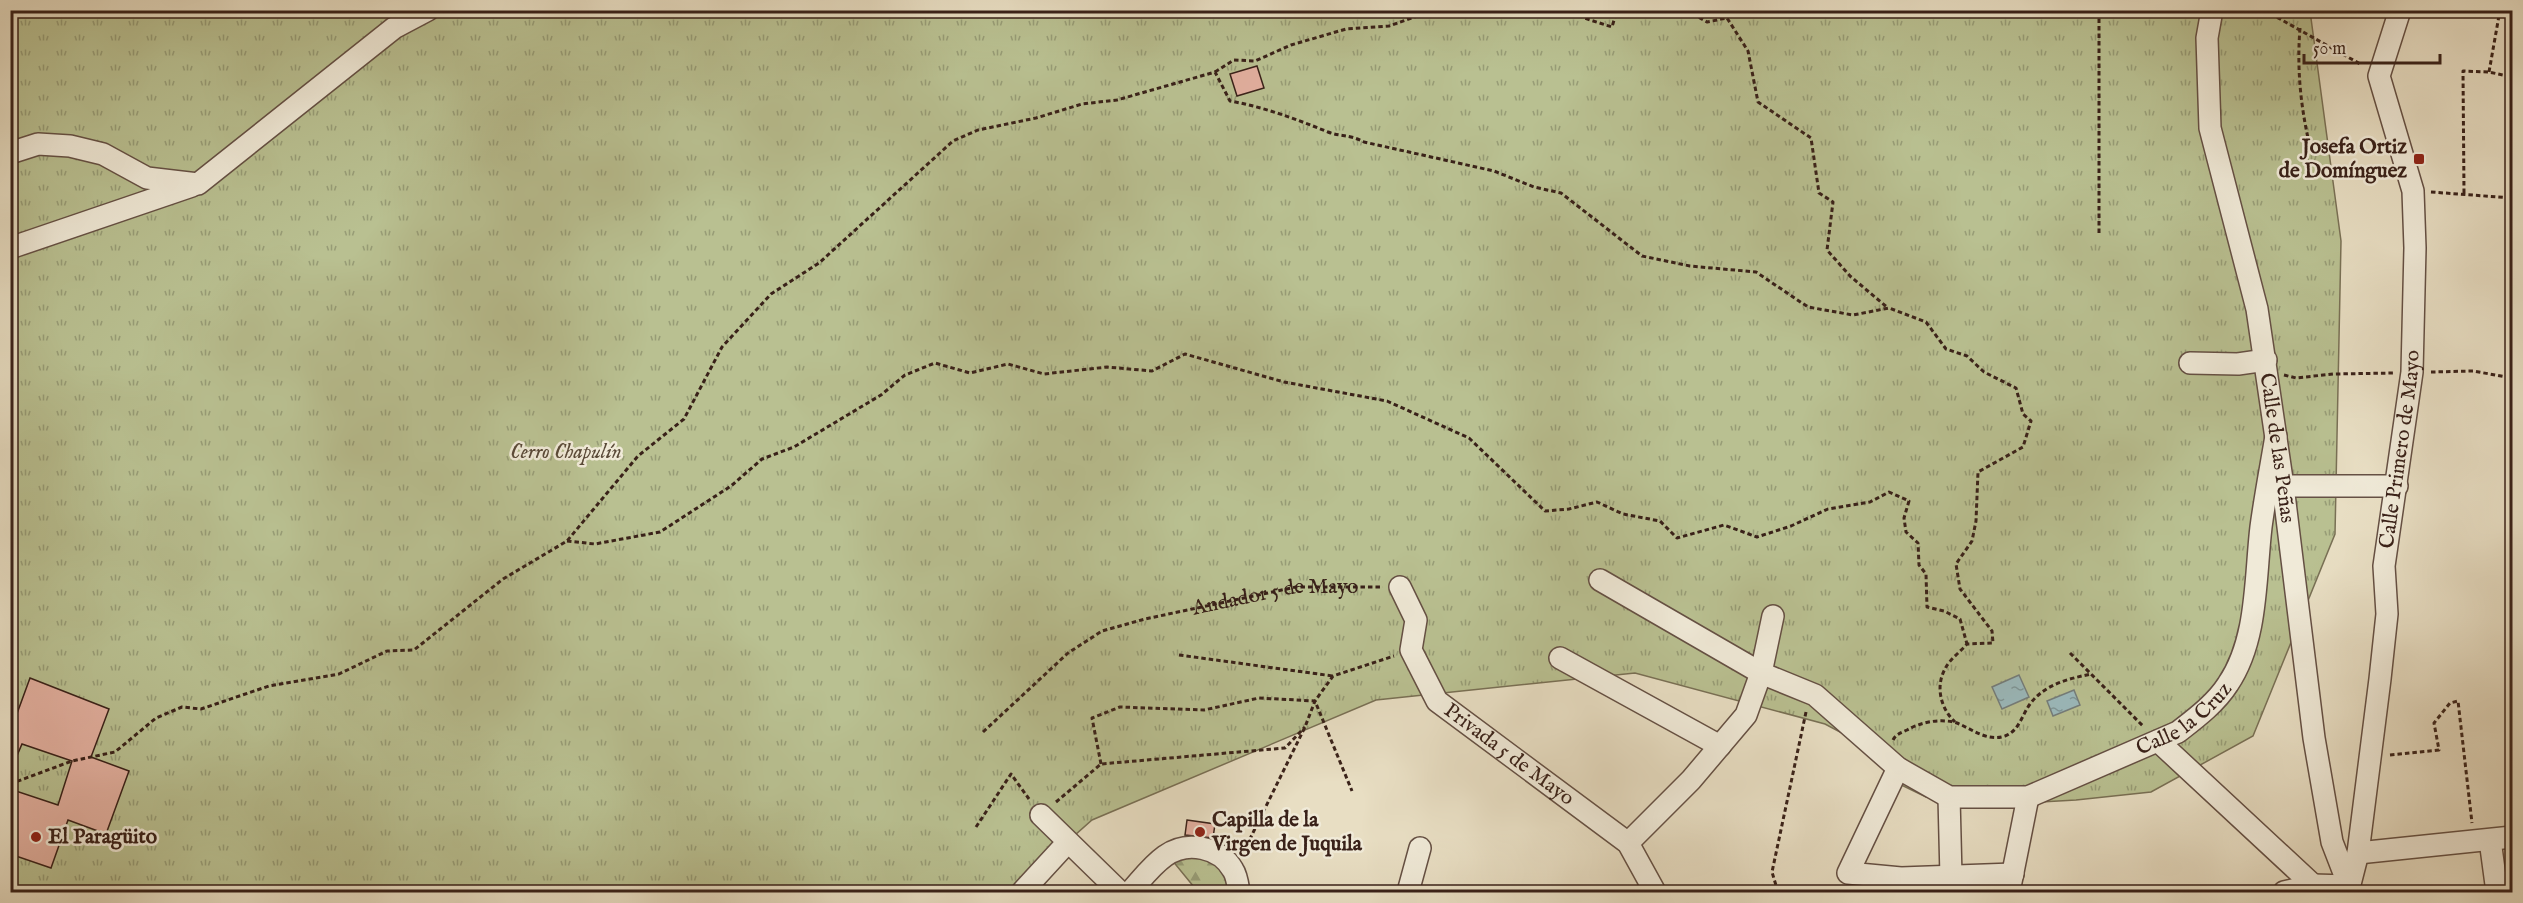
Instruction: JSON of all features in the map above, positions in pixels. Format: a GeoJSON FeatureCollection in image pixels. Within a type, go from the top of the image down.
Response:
{"type":"FeatureCollection","features":[{"type":"Feature","properties":{"kind":"street"},"geometry":{"type":"LineString","coordinates":[[10,248],[198,184],[394,28],[428,10]]}},
{"type":"Feature","properties":{"kind":"street","name":"Calle de las Peñas"},"geometry":{"type":"LineString","coordinates":[[2212,10],[2207,38],[2210,128],[2257,309],[2267,365],[2314,738],[2332,842],[2348,889]]}},
{"type":"Feature","properties":{"kind":"street"},"geometry":{"type":"LineString","coordinates":[[2379,76],[2400,10]]}},
{"type":"Feature","properties":{"kind":"street","name":"Calle Primero de Mayo"},"geometry":{"type":"LineString","coordinates":[[2348,889],[2358,853],[2371,757],[2387,614],[2384,566],[2412,372],[2415,248],[2413,191],[2379,76]]}},
{"type":"Feature","properties":{"kind":"street"},"geometry":{"type":"LineString","coordinates":[[10,153],[38,144],[70,146],[103,154],[147,178],[198,184]]}},
{"type":"Feature","properties":{"kind":"street"},"geometry":{"type":"LineString","coordinates":[[2200,363],[2267,365]]}},
{"type":"Feature","properties":{"kind":"street","name":"Calle la Cruz"},"geometry":{"type":"LineString","coordinates":[[1810,692],[1891,761],[1949,797],[2028,797],[2178,732],[2200,716],[2228,684],[2246,648],[2254,598],[2261,526],[2276,436]]}},
{"type":"Feature","properties":{"kind":"street"},"geometry":{"type":"LineString","coordinates":[[2283,486],[2397,486]]}},
{"type":"Feature","properties":{"kind":"street"},"geometry":{"type":"LineString","coordinates":[[1600,580],[1761,673],[1810,692]]}},
{"type":"Feature","properties":{"kind":"street"},"geometry":{"type":"LineString","coordinates":[[1400,587],[1416,620],[1412,650]]}},
{"type":"Feature","properties":{"kind":"street"},"geometry":{"type":"LineString","coordinates":[[1655,892],[1628,843],[1691,780],[1746,716],[1761,673],[1773,616]]}},
{"type":"Feature","properties":{"kind":"street","name":"Privada 5 de Mayo"},"geometry":{"type":"LineString","coordinates":[[1412,650],[1437,700],[1628,843]]}},
{"type":"Feature","properties":{"kind":"street"},"geometry":{"type":"LineString","coordinates":[[1560,658],[1720,746]]}},
{"type":"Feature","properties":{"kind":"street"},"geometry":{"type":"LineString","coordinates":[[2158,741],[2313,885]]}},
{"type":"Feature","properties":{"kind":"street"},"geometry":{"type":"LineString","coordinates":[[1891,761],[1848,873],[1901,878],[1951,877],[2011,883],[2028,797]]}},
{"type":"Feature","properties":{"kind":"street"},"geometry":{"type":"LineString","coordinates":[[1949,797],[1951,877]]}},
{"type":"Feature","properties":{"kind":"street"},"geometry":{"type":"LineString","coordinates":[[1041,815],[1067,843],[1120,892]]}},
{"type":"Feature","properties":{"kind":"street"},"geometry":{"type":"LineString","coordinates":[[2358,853],[2512,837]]}},
{"type":"Feature","properties":{"kind":"street"},"geometry":{"type":"LineString","coordinates":[[2482,841],[2497,892]]}},
{"type":"Feature","properties":{"kind":"street"},"geometry":{"type":"LineString","coordinates":[[1022,892],[1067,843]]}},
{"type":"Feature","properties":{"kind":"street"},"geometry":{"type":"LineString","coordinates":[[1130,892],[1148,870],[1167,854],[1194,846],[1217,852],[1234,871],[1239,892]]}},
{"type":"Feature","properties":{"kind":"street"},"geometry":{"type":"LineString","coordinates":[[1408,892],[1420,848]]}},
{"type":"Feature","properties":{"kind":"street"},"geometry":{"type":"LineString","coordinates":[[2284,892],[2313,885],[2348,889]]}},
{"type":"Feature","properties":{"kind":"path"},"geometry":{"type":"LineString","coordinates":[[10,784],[72,761],[115,752],[156,718],[182,707],[201,708],[269,686],[339,674],[387,651],[414,650],[503,579],[567,541],[638,456],[684,419],[722,347],[771,294],[819,263],[953,141],[978,130],[1036,118],[1082,104],[1117,100],[1215,72],[1234,60],[1255,61],[1291,45],[1346,29],[1389,26],[1434,10]]}},
{"type":"Feature","properties":{"kind":"path"},"geometry":{"type":"LineString","coordinates":[[1573,10],[1584,18],[1612,27],[1617,10]]}},
{"type":"Feature","properties":{"kind":"path"},"geometry":{"type":"LineString","coordinates":[[1686,10],[1707,22],[1727,18],[1748,51],[1758,102],[1811,138],[1820,193],[1833,202],[1827,250],[1850,276],[1889,308],[1926,322],[1946,349],[1967,356],[1984,372],[2016,388],[2023,414],[2031,421],[2023,447],[1978,472],[1976,521],[1972,541],[1956,564],[1960,589],[1992,631],[1992,643],[1967,644],[1944,670],[1939,698],[1949,717],[1955,722],[1991,737],[2006,736],[2020,724],[2030,704],[2043,690],[2066,679],[2091,674]]}},
{"type":"Feature","properties":{"kind":"path"},"geometry":{"type":"LineString","coordinates":[[2099,10],[2099,233]]}},
{"type":"Feature","properties":{"kind":"path"},"geometry":{"type":"LineString","coordinates":[[2264,10],[2300,28],[2379,76]]}},
{"type":"Feature","properties":{"kind":"path"},"geometry":{"type":"LineString","coordinates":[[2489,72],[2500,10]]}},
{"type":"Feature","properties":{"kind":"path"},"geometry":{"type":"LineString","coordinates":[[2300,28],[2300,99],[2308,138]]}},
{"type":"Feature","properties":{"kind":"path"},"geometry":{"type":"LineString","coordinates":[[2464,193],[2463,71],[2512,76]]}},
{"type":"Feature","properties":{"kind":"path"},"geometry":{"type":"LineString","coordinates":[[1215,72],[1230,101],[1250,104],[1303,121],[1330,133],[1352,135],[1364,142],[1494,171],[1534,187],[1561,193],[1642,256],[1689,266],[1756,272],[1808,307],[1853,315],[1889,308]]}},
{"type":"Feature","properties":{"kind":"path"},"geometry":{"type":"LineString","coordinates":[[2413,191],[2512,198]]}},
{"type":"Feature","properties":{"kind":"path"},"geometry":{"type":"LineString","coordinates":[[567,541],[595,544],[660,532],[731,486],[762,459],[794,447],[882,394],[905,375],[935,363],[970,373],[1008,364],[1044,374],[1107,367],[1152,371],[1185,354],[1284,382],[1387,401],[1469,438],[1545,511],[1569,509],[1597,502],[1623,514],[1660,521],[1677,538],[1724,525],[1757,537],[1791,526],[1828,509],[1870,502],[1888,492],[1899,495],[1909,501],[1904,518],[1906,532],[1918,543],[1918,565],[1926,574],[1927,607],[1944,611],[1960,619],[1967,644]]}},
{"type":"Feature","properties":{"kind":"path"},"geometry":{"type":"LineString","coordinates":[[2267,365],[2296,378],[2333,374],[2473,371],[2512,378]]}},
{"type":"Feature","properties":{"kind":"path","name":"Andador 5 de Mayo"},"geometry":{"type":"LineString","coordinates":[[983,732],[1068,653],[1102,632],[1145,619],[1296,587],[1400,587]]}},
{"type":"Feature","properties":{"kind":"path"},"geometry":{"type":"LineString","coordinates":[[1179,655],[1333,676],[1412,650]]}},
{"type":"Feature","properties":{"kind":"path"},"geometry":{"type":"LineString","coordinates":[[2070,653],[2158,741]]}},
{"type":"Feature","properties":{"kind":"path"},"geometry":{"type":"LineString","coordinates":[[1234,871],[1305,727],[1315,701],[1333,676]]}},
{"type":"Feature","properties":{"kind":"path"},"geometry":{"type":"LineString","coordinates":[[1778,892],[1772,872],[1810,692]]}},
{"type":"Feature","properties":{"kind":"path"},"geometry":{"type":"LineString","coordinates":[[1101,764],[1092,718],[1120,707],[1204,710],[1258,698],[1315,701]]}},
{"type":"Feature","properties":{"kind":"path"},"geometry":{"type":"LineString","coordinates":[[1315,701],[1352,791]]}},
{"type":"Feature","properties":{"kind":"path"},"geometry":{"type":"LineString","coordinates":[[2371,757],[2439,750],[2434,723],[2450,703],[2458,701],[2482,841]]}},
{"type":"Feature","properties":{"kind":"path"},"geometry":{"type":"LineString","coordinates":[[1891,761],[1895,736],[1914,726],[1932,721],[1955,722]]}},
{"type":"Feature","properties":{"kind":"path"},"geometry":{"type":"LineString","coordinates":[[976,827],[1011,774],[1041,815],[1101,764],[1285,748],[1305,727]]}},
{"type":"Feature","properties":{"kind":"green space","name":"Cerro Chapulín"},"geometry":{"type":"Polygon","coordinates":[[[10,11],[2310,11],[2341,241],[2335,534],[2253,736],[2151,792],[2076,800],[1987,805],[1926,797],[1897,783],[1859,742],[1825,724],[1635,673],[1376,700],[1092,820],[1011,892],[11,892],[10,11]]]}},
{"type":"Feature","properties":{"kind":"green space"},"geometry":{"type":"Polygon","coordinates":[[[1217,852],[1239,892],[1189,892],[1194,887],[1167,854],[1217,852]]]}},
{"type":"Feature","properties":{"kind":"water"},"geometry":{"type":"Polygon","coordinates":[[[2019,675],[2029,697],[2002,709],[1992,687],[2019,675]]]}},
{"type":"Feature","properties":{"kind":"water"},"geometry":{"type":"Polygon","coordinates":[[[2074,690],[2080,705],[2053,716],[2047,701],[2074,690]]]}},
{"type":"Feature","properties":{"kind":"building"},"geometry":{"type":"Polygon","coordinates":[[[1257,66],[1264,88],[1237,96],[1230,74],[1257,66]]]}},
{"type":"Feature","properties":{"kind":"building"},"geometry":{"type":"Polygon","coordinates":[[[30,678],[109,709],[91,757],[129,771],[106,834],[68,820],[51,868],[10,854],[10,789],[58,805],[72,761],[22,744],[10,772],[11,730],[30,678]]]}},
{"type":"Feature","properties":{"kind":"building","name":"Capilla de la Virgen de Juquila"},"geometry":{"type":"Polygon","coordinates":[[[1187,820],[1215,824],[1213,838],[1185,835],[1187,820]]]}},
{"type":"Feature","properties":{"kind":"place","name":"Josefa Ortiz de Domínguez"},"geometry":{"type":"Point","coordinates":[2419,159]}},
{"type":"Feature","properties":{"kind":"place","name":"Capilla de la Virgen de Juquila"},"geometry":{"type":"Point","coordinates":[1200,832]}},
{"type":"Feature","properties":{"kind":"place","name":"El Paragüito"},"geometry":{"type":"Point","coordinates":[36,837]}}]}
